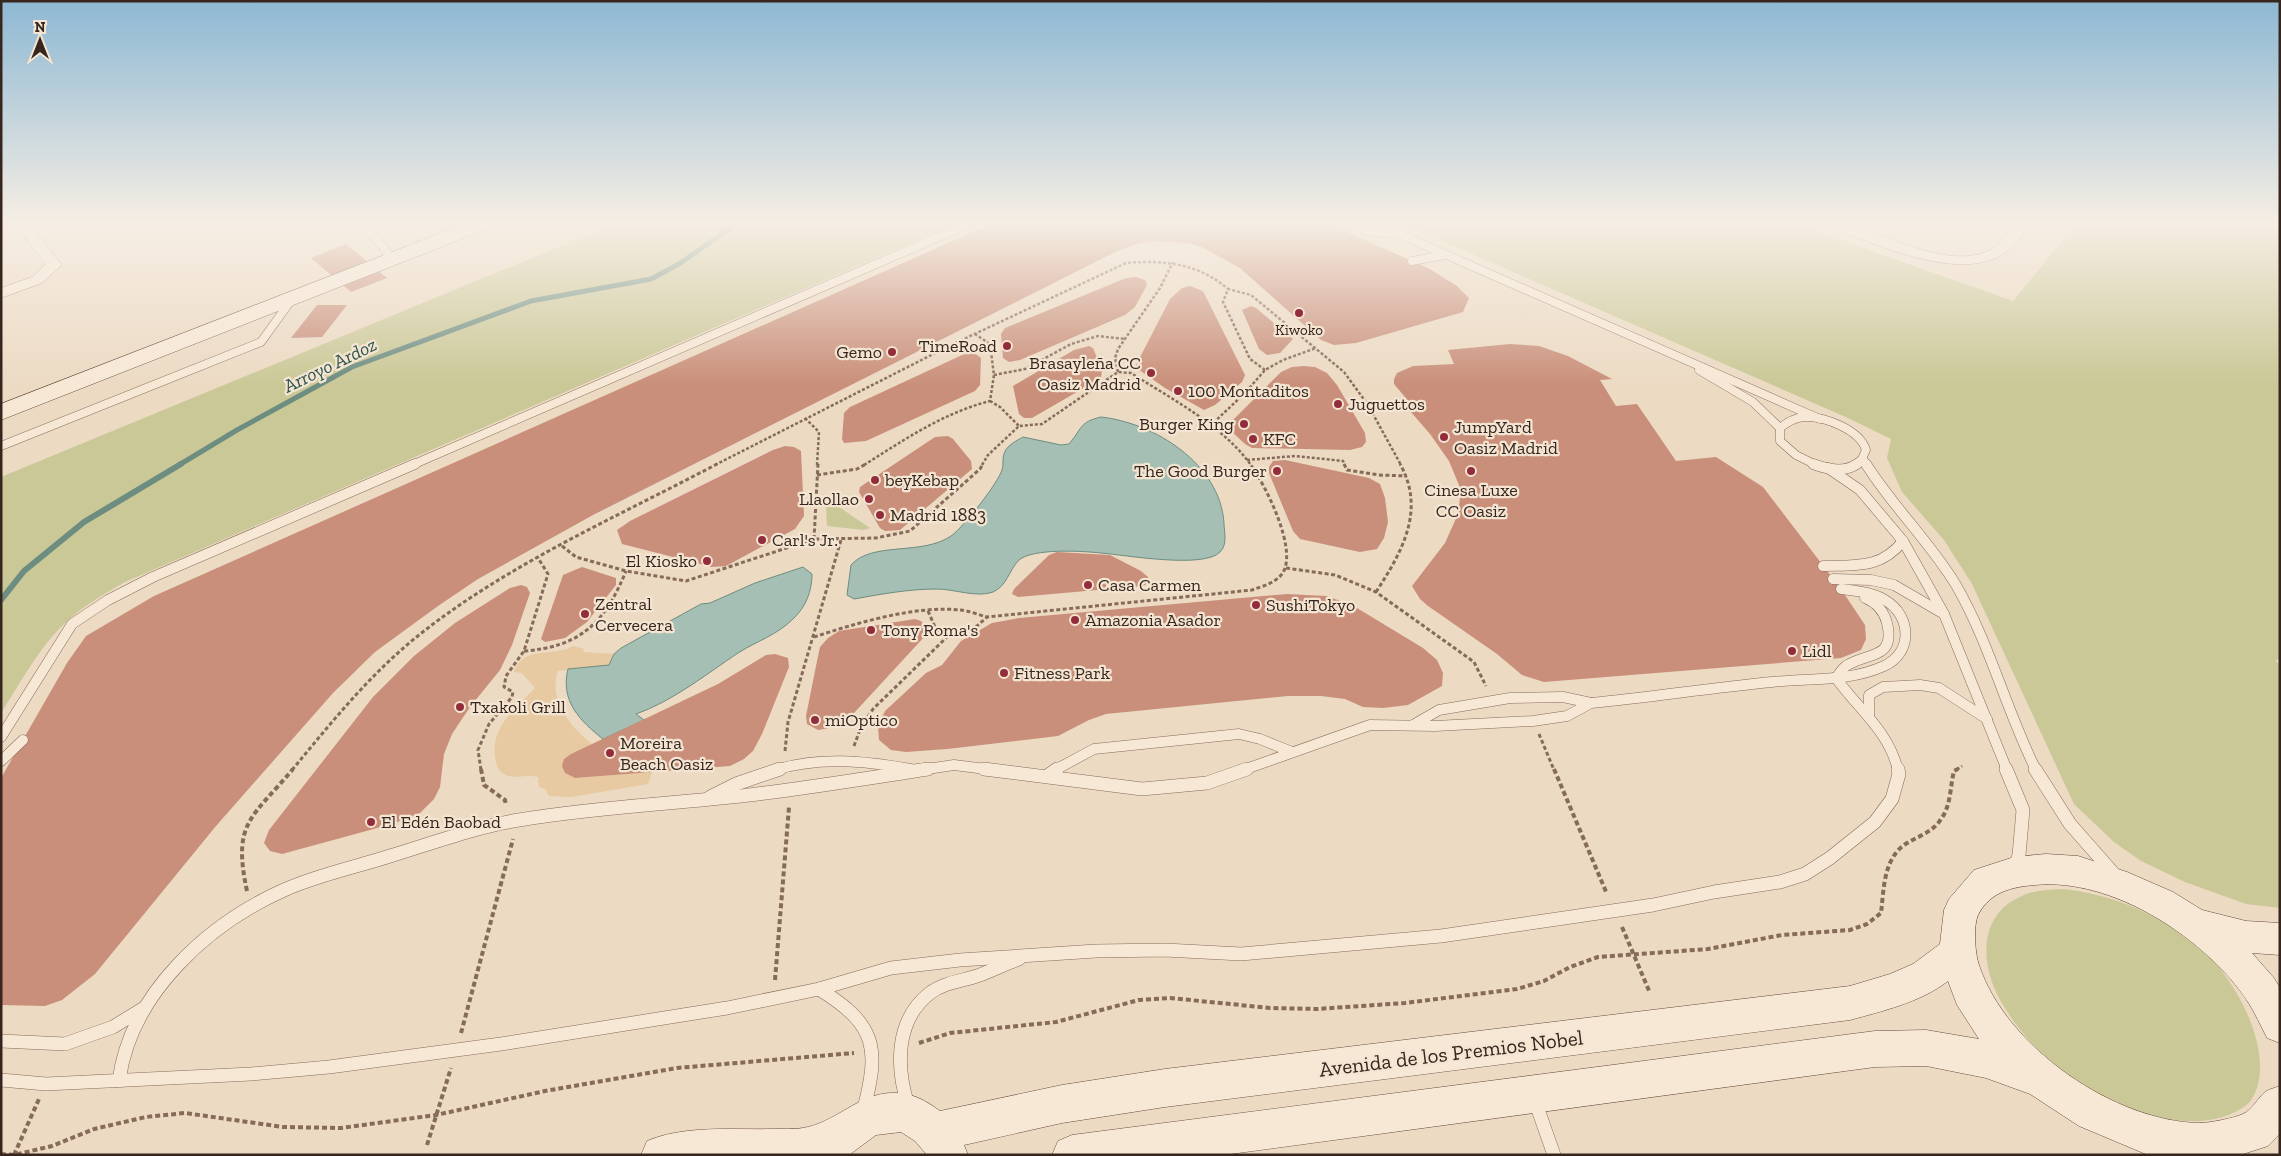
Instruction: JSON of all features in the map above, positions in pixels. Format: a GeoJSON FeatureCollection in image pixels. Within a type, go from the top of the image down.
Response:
{"type":"FeatureCollection","features":[{"type":"Feature","properties":{"kind":"street"},"geometry":{"type":"LineString","coordinates":[[1,293],[37,280],[40,277]]}},
{"type":"Feature","properties":{"kind":"street"},"geometry":{"type":"LineString","coordinates":[[1,393],[323,277]]}},
{"type":"Feature","properties":{"kind":"street"},"geometry":{"type":"LineString","coordinates":[[1,413],[292,299],[339,277]]}},
{"type":"Feature","properties":{"kind":"street"},"geometry":{"type":"LineString","coordinates":[[2280,1025],[2261,990],[2230,954],[2193,923],[2161,903],[2127,887],[2078,870],[2046,869],[2014,872],[1986,881],[1961,910],[1957,952],[1970,994],[1999,1037],[2042,1079],[2093,1112],[2148,1135],[2210,1149],[2254,1132],[2280,1105]]}},
{"type":"Feature","properties":{"kind":"street"},"geometry":{"type":"LineString","coordinates":[[2193,923],[2246,937],[2280,939]]}},
{"type":"Feature","properties":{"kind":"street","name":"Avenida de los Premios Nobel"},"geometry":{"type":"LineString","coordinates":[[840,1138],[890,1113],[932,1134],[1062,1104],[1165,1088],[1850,1002],[1894,990],[1926,976],[1957,952]]}},
{"type":"Feature","properties":{"kind":"street"},"geometry":{"type":"LineString","coordinates":[[1072,1155],[1174,1148],[1533,1095],[1875,1049],[1926,1048],[1986,1059],[2042,1079]]}},
{"type":"Feature","properties":{"kind":"street"},"geometry":{"type":"LineString","coordinates":[[661,1155],[709,1150],[803,1148],[840,1138]]}},
{"type":"Feature","properties":{"kind":"lane"},"geometry":{"type":"LineString","coordinates":[[1,738],[72,624],[108,600],[153,577],[846,277]]}},
{"type":"Feature","properties":{"kind":"lane"},"geometry":{"type":"LineString","coordinates":[[1497,277],[1686,361],[1721,374],[1820,419],[1846,428],[1863,443],[1865,452],[1863,459],[1856,465],[1844,468],[1828,468],[1804,461],[1794,455],[1780,441],[1778,434],[1785,422],[1795,418],[1820,419]]}},
{"type":"Feature","properties":{"kind":"lane"},"geometry":{"type":"LineString","coordinates":[[1,446],[261,342],[292,299]]}},
{"type":"Feature","properties":{"kind":"lane"},"geometry":{"type":"LineString","coordinates":[[1686,361],[1757,404],[1772,417],[1780,428]]}},
{"type":"Feature","properties":{"kind":"lane"},"geometry":{"type":"LineString","coordinates":[[1863,459],[1882,488],[1926,540],[1956,585],[1973,618],[2035,768],[2060,811],[2085,844],[2127,887]]}},
{"type":"Feature","properties":{"kind":"lane"},"geometry":{"type":"LineString","coordinates":[[1828,468],[1860,490],[1903,541],[1944,614],[2023,810],[2019,855],[2014,872]]}},
{"type":"Feature","properties":{"kind":"lane"},"geometry":{"type":"LineString","coordinates":[[1823,566],[1882,562],[1895,554],[1903,541]]}},
{"type":"Feature","properties":{"kind":"lane"},"geometry":{"type":"LineString","coordinates":[[1833,579],[1871,580],[1894,585],[1944,614]]}},
{"type":"Feature","properties":{"kind":"lane"},"geometry":{"type":"LineString","coordinates":[[1413,725],[1439,710],[1493,700],[1544,696],[1563,697],[1591,703],[1784,681],[1836,678],[1867,673],[1886,665],[1897,656],[1905,645],[1905,626],[1898,612],[1886,600],[1866,592],[1843,592],[1873,601],[1882,609],[1890,630],[1887,646],[1875,656],[1844,666],[1836,678]]}},
{"type":"Feature","properties":{"kind":"lane"},"geometry":{"type":"LineString","coordinates":[[1,1080],[46,1084],[310,1069],[457,1051],[728,1008],[819,990],[891,968],[1029,955],[1165,950],[1241,954],[1441,936],[1615,911],[1714,892],[1780,882],[1805,874],[1830,858],[1876,822],[1892,799],[1899,774],[1893,751],[1869,715],[1854,703],[1836,678]]}},
{"type":"Feature","properties":{"kind":"lane"},"geometry":{"type":"LineString","coordinates":[[1869,715],[1869,695],[1882,687],[1920,684],[1939,688],[1987,719]]}},
{"type":"Feature","properties":{"kind":"lane"},"geometry":{"type":"LineString","coordinates":[[120,1080],[121,1065],[144,1008],[185,955],[213,932],[240,914],[286,889],[413,849],[518,820],[791,790],[954,765],[1142,789],[1206,783],[1370,725],[1493,725],[1567,716],[1591,703]]}},
{"type":"Feature","properties":{"kind":"lane"},"geometry":{"type":"LineString","coordinates":[[1047,776],[1067,762],[1094,749],[1239,734],[1260,739],[1292,752]]}},
{"type":"Feature","properties":{"kind":"lane"},"geometry":{"type":"LineString","coordinates":[[1,761],[22,740]]}},
{"type":"Feature","properties":{"kind":"lane"},"geometry":{"type":"LineString","coordinates":[[706,799],[765,772],[794,763],[831,760],[878,762],[917,770]]}},
{"type":"Feature","properties":{"kind":"lane"},"geometry":{"type":"LineString","coordinates":[[932,1134],[900,1080],[900,1048],[905,1026],[916,1008],[930,994],[949,984],[1029,955]]}},
{"type":"Feature","properties":{"kind":"lane"},"geometry":{"type":"LineString","coordinates":[[819,990],[849,1009],[868,1032],[871,1051],[870,1084],[840,1138]]}},
{"type":"Feature","properties":{"kind":"lane"},"geometry":{"type":"LineString","coordinates":[[1,1041],[65,1044],[113,1028],[144,1008]]}},
{"type":"Feature","properties":{"kind":"lane"},"geometry":{"type":"LineString","coordinates":[[1533,1095],[1554,1155]]}},
{"type":"Feature","properties":{"kind":"path"},"geometry":{"type":"LineString","coordinates":[[255,888],[247,891],[240,857],[244,834],[259,808],[350,701],[398,653],[438,620],[538,558],[805,418],[975,334],[1096,277]]}},
{"type":"Feature","properties":{"kind":"path"},"geometry":{"type":"LineString","coordinates":[[1118,372],[1116,358],[1125,339],[1156,295],[1165,277]]}},
{"type":"Feature","properties":{"kind":"path"},"geometry":{"type":"LineString","coordinates":[[1216,277],[1228,289],[1251,295],[1344,372],[1368,406],[1406,476],[1412,513],[1399,556],[1376,592]]}},
{"type":"Feature","properties":{"kind":"path"},"geometry":{"type":"LineString","coordinates":[[1228,289],[1223,302],[1250,359],[1265,370]]}},
{"type":"Feature","properties":{"kind":"path"},"geometry":{"type":"LineString","coordinates":[[975,334],[990,344],[994,375],[990,400]]}},
{"type":"Feature","properties":{"kind":"path"},"geometry":{"type":"LineString","coordinates":[[994,375],[1025,369],[1071,344],[1098,336],[1125,339]]}},
{"type":"Feature","properties":{"kind":"path"},"geometry":{"type":"LineString","coordinates":[[1210,426],[1246,393],[1265,370],[1283,360],[1316,347]]}},
{"type":"Feature","properties":{"kind":"path"},"geometry":{"type":"LineString","coordinates":[[562,546],[576,556],[626,571],[686,581],[814,539],[876,538],[910,531],[980,469],[988,455],[1019,426],[1042,424],[1118,372],[1131,374],[1210,426],[1247,460],[1258,474],[1282,530],[1288,558],[1286,568],[1276,579],[1252,590],[987,617],[961,610],[928,611],[866,620],[814,637]]}},
{"type":"Feature","properties":{"kind":"path"},"geometry":{"type":"LineString","coordinates":[[990,400],[1019,426]]}},
{"type":"Feature","properties":{"kind":"path"},"geometry":{"type":"LineString","coordinates":[[817,475],[857,470],[918,432],[963,408],[990,400]]}},
{"type":"Feature","properties":{"kind":"path"},"geometry":{"type":"LineString","coordinates":[[805,418],[819,432],[814,539]]}},
{"type":"Feature","properties":{"kind":"path"},"geometry":{"type":"LineString","coordinates":[[1247,460],[1270,455],[1298,455],[1343,461],[1347,470],[1379,475],[1406,476]]}},
{"type":"Feature","properties":{"kind":"path"},"geometry":{"type":"LineString","coordinates":[[795,753],[785,754],[788,722],[841,540]]}},
{"type":"Feature","properties":{"kind":"path"},"geometry":{"type":"LineString","coordinates":[[427,1144],[457,1051],[522,807],[507,810],[505,800],[484,785],[478,750],[489,724],[512,697],[513,692],[504,687],[506,676],[524,651],[548,574],[538,558]]}},
{"type":"Feature","properties":{"kind":"path"},"geometry":{"type":"LineString","coordinates":[[1286,568],[1335,575],[1376,592],[1474,662],[1493,700]]}},
{"type":"Feature","properties":{"kind":"path"},"geometry":{"type":"LineString","coordinates":[[524,651],[569,642],[594,624],[619,591],[626,571]]}},
{"type":"Feature","properties":{"kind":"path"},"geometry":{"type":"LineString","coordinates":[[928,611],[935,627],[947,638]]}},
{"type":"Feature","properties":{"kind":"path"},"geometry":{"type":"LineString","coordinates":[[853,749],[861,727],[873,709],[947,638],[977,626],[987,617]]}},
{"type":"Feature","properties":{"kind":"path"},"geometry":{"type":"LineString","coordinates":[[1533,721],[1650,994]]}},
{"type":"Feature","properties":{"kind":"path"},"geometry":{"type":"LineString","coordinates":[[900,1048],[950,1033],[1056,1022],[1139,1000],[1170,998],[1270,1008],[1353,1008],[1517,989],[1544,981],[1570,967],[1598,957],[1708,949],[1782,935],[1850,930],[1867,924],[1881,913],[1885,876],[1892,858],[1904,844],[1923,836],[1942,819],[1949,801],[1954,771],[1962,766]]}},
{"type":"Feature","properties":{"kind":"path"},"geometry":{"type":"LineString","coordinates":[[775,998],[791,790]]}},
{"type":"Feature","properties":{"kind":"path"},"geometry":{"type":"LineString","coordinates":[[1,1154],[14,1155],[52,1146],[94,1129],[146,1117],[185,1113],[283,1127],[341,1128],[436,1115],[545,1091],[677,1068],[871,1051]]}},
{"type":"Feature","properties":{"kind":"shaded area"},"geometry":{"type":"Polygon","coordinates":[[[486,277],[832,277],[125,582],[82,609],[59,629],[35,659],[1,713],[1,477],[486,277]]]}},
{"type":"Feature","properties":{"kind":"shaded area"},"geometry":{"type":"Polygon","coordinates":[[[1525,277],[1945,277],[2013,301],[2033,277],[2280,277],[2280,659],[2275,660],[2280,665],[2280,908],[2246,904],[2185,882],[2141,861],[2114,842],[2074,804],[1972,584],[1944,540],[1902,492],[1887,458],[1891,439],[1848,418],[1525,277]]]}},
{"type":"Feature","properties":{"kind":"shaded area"},"geometry":{"type":"Polygon","coordinates":[[[1101,417],[1122,421],[1163,438],[1198,465],[1211,482],[1220,502],[1225,538],[1220,552],[1211,557],[1198,560],[1164,560],[1101,553],[1046,552],[1026,556],[1019,560],[1002,586],[987,594],[927,589],[854,599],[847,595],[851,565],[860,558],[871,553],[926,546],[951,536],[971,515],[994,485],[1002,470],[1005,451],[1014,442],[1023,437],[1061,445],[1069,444],[1085,424],[1101,417]]]}},
{"type":"Feature","properties":{"kind":"shaded area"},"geometry":{"type":"Polygon","coordinates":[[[831,504],[836,505],[870,528],[864,530],[827,526],[826,507],[831,504]]]}},
{"type":"Feature","properties":{"kind":"shaded area"},"geometry":{"type":"Polygon","coordinates":[[[803,567],[812,574],[811,587],[805,604],[787,625],[738,653],[676,695],[636,714],[644,720],[603,739],[587,725],[574,709],[567,691],[568,669],[609,665],[614,654],[621,648],[701,604],[710,603],[755,583],[803,567]]]}},
{"type":"Feature","properties":{"kind":"shaded area"},"geometry":{"type":"Polygon","coordinates":[[[2061,889],[2100,896],[2136,908],[2170,926],[2202,950],[2215,963],[2229,980],[2241,1000],[2251,1022],[2257,1044],[2260,1066],[2258,1086],[2249,1103],[2227,1116],[2202,1121],[2185,1121],[2152,1116],[2120,1105],[2089,1089],[2061,1070],[2030,1042],[2005,1008],[1991,978],[1986,946],[1989,931],[1996,917],[2007,905],[2022,896],[2036,891],[2061,889]]]}},
{"type":"Feature","properties":{"kind":"sand"},"geometry":{"type":"Polygon","coordinates":[[[573,646],[584,649],[583,652],[614,654],[609,665],[558,671],[556,692],[563,712],[576,729],[592,744],[564,759],[565,773],[575,778],[652,772],[648,784],[571,797],[549,796],[545,789],[539,787],[538,777],[508,776],[500,771],[495,758],[494,747],[496,737],[512,711],[535,688],[522,673],[514,672],[518,664],[524,658],[532,655],[558,651],[573,646]]]}},
{"type":"Feature","properties":{"kind":"building"},"geometry":{"type":"Polygon","coordinates":[[[333,277],[387,278],[351,292],[333,277]]]}},
{"type":"Feature","properties":{"kind":"building"},"geometry":{"type":"Polygon","coordinates":[[[872,277],[1065,277],[593,515],[478,579],[438,606],[375,652],[333,693],[216,826],[95,974],[62,1000],[45,1006],[1,1005],[1,778],[67,663],[86,636],[154,596],[872,277]]]}},
{"type":"Feature","properties":{"kind":"building"},"geometry":{"type":"Polygon","coordinates":[[[1136,277],[1145,280],[1147,285],[1135,307],[1125,315],[1020,360],[1009,362],[1003,358],[1001,334],[1005,328],[1126,278],[1136,277]]]}},
{"type":"Feature","properties":{"kind":"building"},"geometry":{"type":"Polygon","coordinates":[[[1250,277],[1442,277],[1457,286],[1469,298],[1463,312],[1356,343],[1334,345],[1321,340],[1250,277]]]}},
{"type":"Feature","properties":{"kind":"building"},"geometry":{"type":"Polygon","coordinates":[[[1190,286],[1203,291],[1245,375],[1242,382],[1215,405],[1204,410],[1165,388],[1135,367],[1170,299],[1182,288],[1190,286]]]}},
{"type":"Feature","properties":{"kind":"building"},"geometry":{"type":"Polygon","coordinates":[[[317,305],[347,305],[322,337],[291,338],[317,305]]]}},
{"type":"Feature","properties":{"kind":"building"},"geometry":{"type":"Polygon","coordinates":[[[1251,306],[1256,308],[1293,339],[1280,353],[1267,355],[1259,349],[1242,310],[1251,306]]]}},
{"type":"Feature","properties":{"kind":"building"},"geometry":{"type":"Polygon","coordinates":[[[1510,344],[1539,346],[1568,356],[1612,379],[1600,380],[1616,406],[1637,404],[1676,461],[1716,457],[1763,487],[1841,589],[1865,625],[1866,639],[1861,650],[1841,658],[1544,682],[1522,675],[1497,654],[1428,606],[1420,599],[1412,586],[1445,543],[1458,514],[1461,490],[1449,461],[1430,434],[1404,404],[1410,403],[1394,384],[1394,379],[1397,373],[1413,366],[1454,364],[1448,350],[1510,344]]]}},
{"type":"Feature","properties":{"kind":"building"},"geometry":{"type":"Polygon","coordinates":[[[1089,346],[1093,348],[1102,370],[1101,378],[1032,418],[1024,418],[1019,414],[1013,386],[1074,350],[1089,346]]]}},
{"type":"Feature","properties":{"kind":"building"},"geometry":{"type":"Polygon","coordinates":[[[973,352],[981,358],[980,385],[975,391],[866,441],[844,443],[842,439],[844,413],[850,407],[962,355],[973,352]]]}},
{"type":"Feature","properties":{"kind":"building"},"geometry":{"type":"Polygon","coordinates":[[[1292,367],[1315,367],[1327,373],[1337,385],[1365,433],[1366,442],[1362,447],[1350,450],[1252,448],[1231,431],[1229,424],[1281,372],[1292,367]]]}},
{"type":"Feature","properties":{"kind":"building"},"geometry":{"type":"Polygon","coordinates":[[[948,436],[953,439],[971,461],[972,469],[900,530],[885,531],[880,528],[859,492],[860,487],[935,437],[948,436]]]}},
{"type":"Feature","properties":{"kind":"building"},"geometry":{"type":"Polygon","coordinates":[[[785,446],[794,447],[801,451],[804,516],[795,529],[726,566],[712,567],[622,544],[617,530],[630,521],[773,450],[785,446]]]}},
{"type":"Feature","properties":{"kind":"building"},"geometry":{"type":"Polygon","coordinates":[[[1285,460],[1369,478],[1380,484],[1385,498],[1388,522],[1384,538],[1377,549],[1360,552],[1300,539],[1293,531],[1269,473],[1269,467],[1273,461],[1285,460]]]}},
{"type":"Feature","properties":{"kind":"building"},"geometry":{"type":"Polygon","coordinates":[[[1057,552],[1110,555],[1141,571],[1148,577],[1148,583],[1143,586],[1018,597],[1012,594],[1014,589],[1049,555],[1057,552]]]}},
{"type":"Feature","properties":{"kind":"building"},"geometry":{"type":"Polygon","coordinates":[[[582,567],[616,578],[616,585],[587,622],[565,638],[545,642],[541,639],[563,575],[582,567]]]}},
{"type":"Feature","properties":{"kind":"building"},"geometry":{"type":"Polygon","coordinates":[[[521,585],[527,587],[530,593],[512,645],[500,670],[470,707],[452,734],[444,754],[440,787],[434,799],[420,813],[392,824],[282,854],[270,851],[264,843],[269,830],[373,697],[414,656],[455,623],[510,588],[521,585]]]}},
{"type":"Feature","properties":{"kind":"building"},"geometry":{"type":"Polygon","coordinates":[[[1287,594],[1326,596],[1352,605],[1423,648],[1437,660],[1443,673],[1442,686],[1408,705],[1383,708],[1363,707],[1345,699],[1321,696],[1288,696],[1106,714],[1089,720],[1058,736],[947,749],[906,752],[891,750],[879,740],[878,726],[885,711],[926,673],[942,665],[961,641],[992,623],[1019,618],[1287,594]]]}},
{"type":"Feature","properties":{"kind":"building"},"geometry":{"type":"Polygon","coordinates":[[[915,619],[921,621],[926,627],[926,635],[842,726],[818,730],[807,724],[806,716],[820,647],[828,638],[839,631],[915,619]]]}},
{"type":"Feature","properties":{"kind":"building"},"geometry":{"type":"Polygon","coordinates":[[[775,654],[788,658],[789,667],[762,734],[753,751],[744,759],[730,766],[575,778],[565,773],[562,766],[564,759],[571,754],[718,684],[766,655],[775,654]]]}},
{"type":"Feature","properties":{"kind":"waterway","name":"Arroyo Ardoz"},"geometry":{"type":"LineString","coordinates":[[179,465],[237,430],[352,367],[531,301],[655,277]]}},
{"type":"Feature","properties":{"kind":"waterway","name":"Arroyo Ardoz"},"geometry":{"type":"LineString","coordinates":[[1,600],[24,571],[84,522],[181,464]]}},
{"type":"Feature","properties":{"kind":"place","name":"Kiwoko"},"geometry":{"type":"Point","coordinates":[1299,313]}},
{"type":"Feature","properties":{"kind":"place","name":"TimeRoad"},"geometry":{"type":"Point","coordinates":[1007,346]}},
{"type":"Feature","properties":{"kind":"place","name":"Gemo"},"geometry":{"type":"Point","coordinates":[892,352]}},
{"type":"Feature","properties":{"kind":"place","name":"Brasayleña CC Oasiz Madrid"},"geometry":{"type":"Point","coordinates":[1151,373]}},
{"type":"Feature","properties":{"kind":"place","name":"100 Montaditos"},"geometry":{"type":"Point","coordinates":[1178,391]}},
{"type":"Feature","properties":{"kind":"place","name":"Juguettos"},"geometry":{"type":"Point","coordinates":[1338,404]}},
{"type":"Feature","properties":{"kind":"place","name":"Burger King"},"geometry":{"type":"Point","coordinates":[1244,424]}},
{"type":"Feature","properties":{"kind":"place","name":"JumpYard Oasiz Madrid"},"geometry":{"type":"Point","coordinates":[1444,437]}},
{"type":"Feature","properties":{"kind":"place","name":"KFC"},"geometry":{"type":"Point","coordinates":[1253,439]}},
{"type":"Feature","properties":{"kind":"place","name":"The Good Burger"},"geometry":{"type":"Point","coordinates":[1277,471]}},
{"type":"Feature","properties":{"kind":"place","name":"Cinesa Luxe CC Oasiz"},"geometry":{"type":"Point","coordinates":[1471,471]}},
{"type":"Feature","properties":{"kind":"place","name":"beyKebap"},"geometry":{"type":"Point","coordinates":[875,480]}},
{"type":"Feature","properties":{"kind":"place","name":"Llaollao"},"geometry":{"type":"Point","coordinates":[869,499]}},
{"type":"Feature","properties":{"kind":"place","name":"Madrid 1883"},"geometry":{"type":"Point","coordinates":[880,515]}},
{"type":"Feature","properties":{"kind":"place","name":"Carl's Jr."},"geometry":{"type":"Point","coordinates":[762,540]}},
{"type":"Feature","properties":{"kind":"place","name":"El Kiosko"},"geometry":{"type":"Point","coordinates":[707,561]}},
{"type":"Feature","properties":{"kind":"place","name":"Casa Carmen"},"geometry":{"type":"Point","coordinates":[1088,585]}},
{"type":"Feature","properties":{"kind":"place","name":"SushiTokyo"},"geometry":{"type":"Point","coordinates":[1256,605]}},
{"type":"Feature","properties":{"kind":"place","name":"Zentral Cervecera"},"geometry":{"type":"Point","coordinates":[585,614]}},
{"type":"Feature","properties":{"kind":"place","name":"Amazonia Asador"},"geometry":{"type":"Point","coordinates":[1075,620]}},
{"type":"Feature","properties":{"kind":"place","name":"Tony Roma's"},"geometry":{"type":"Point","coordinates":[871,630]}},
{"type":"Feature","properties":{"kind":"place","name":"Lidl"},"geometry":{"type":"Point","coordinates":[1792,651]}},
{"type":"Feature","properties":{"kind":"place","name":"Fitness Park"},"geometry":{"type":"Point","coordinates":[1004,673]}},
{"type":"Feature","properties":{"kind":"place","name":"Txakoli Grill"},"geometry":{"type":"Point","coordinates":[460,707]}},
{"type":"Feature","properties":{"kind":"place","name":"miOptico"},"geometry":{"type":"Point","coordinates":[815,720]}},
{"type":"Feature","properties":{"kind":"place","name":"Moreira Beach Oasiz"},"geometry":{"type":"Point","coordinates":[610,753]}},
{"type":"Feature","properties":{"kind":"place","name":"El Edén Baobad"},"geometry":{"type":"Point","coordinates":[371,822]}}]}
